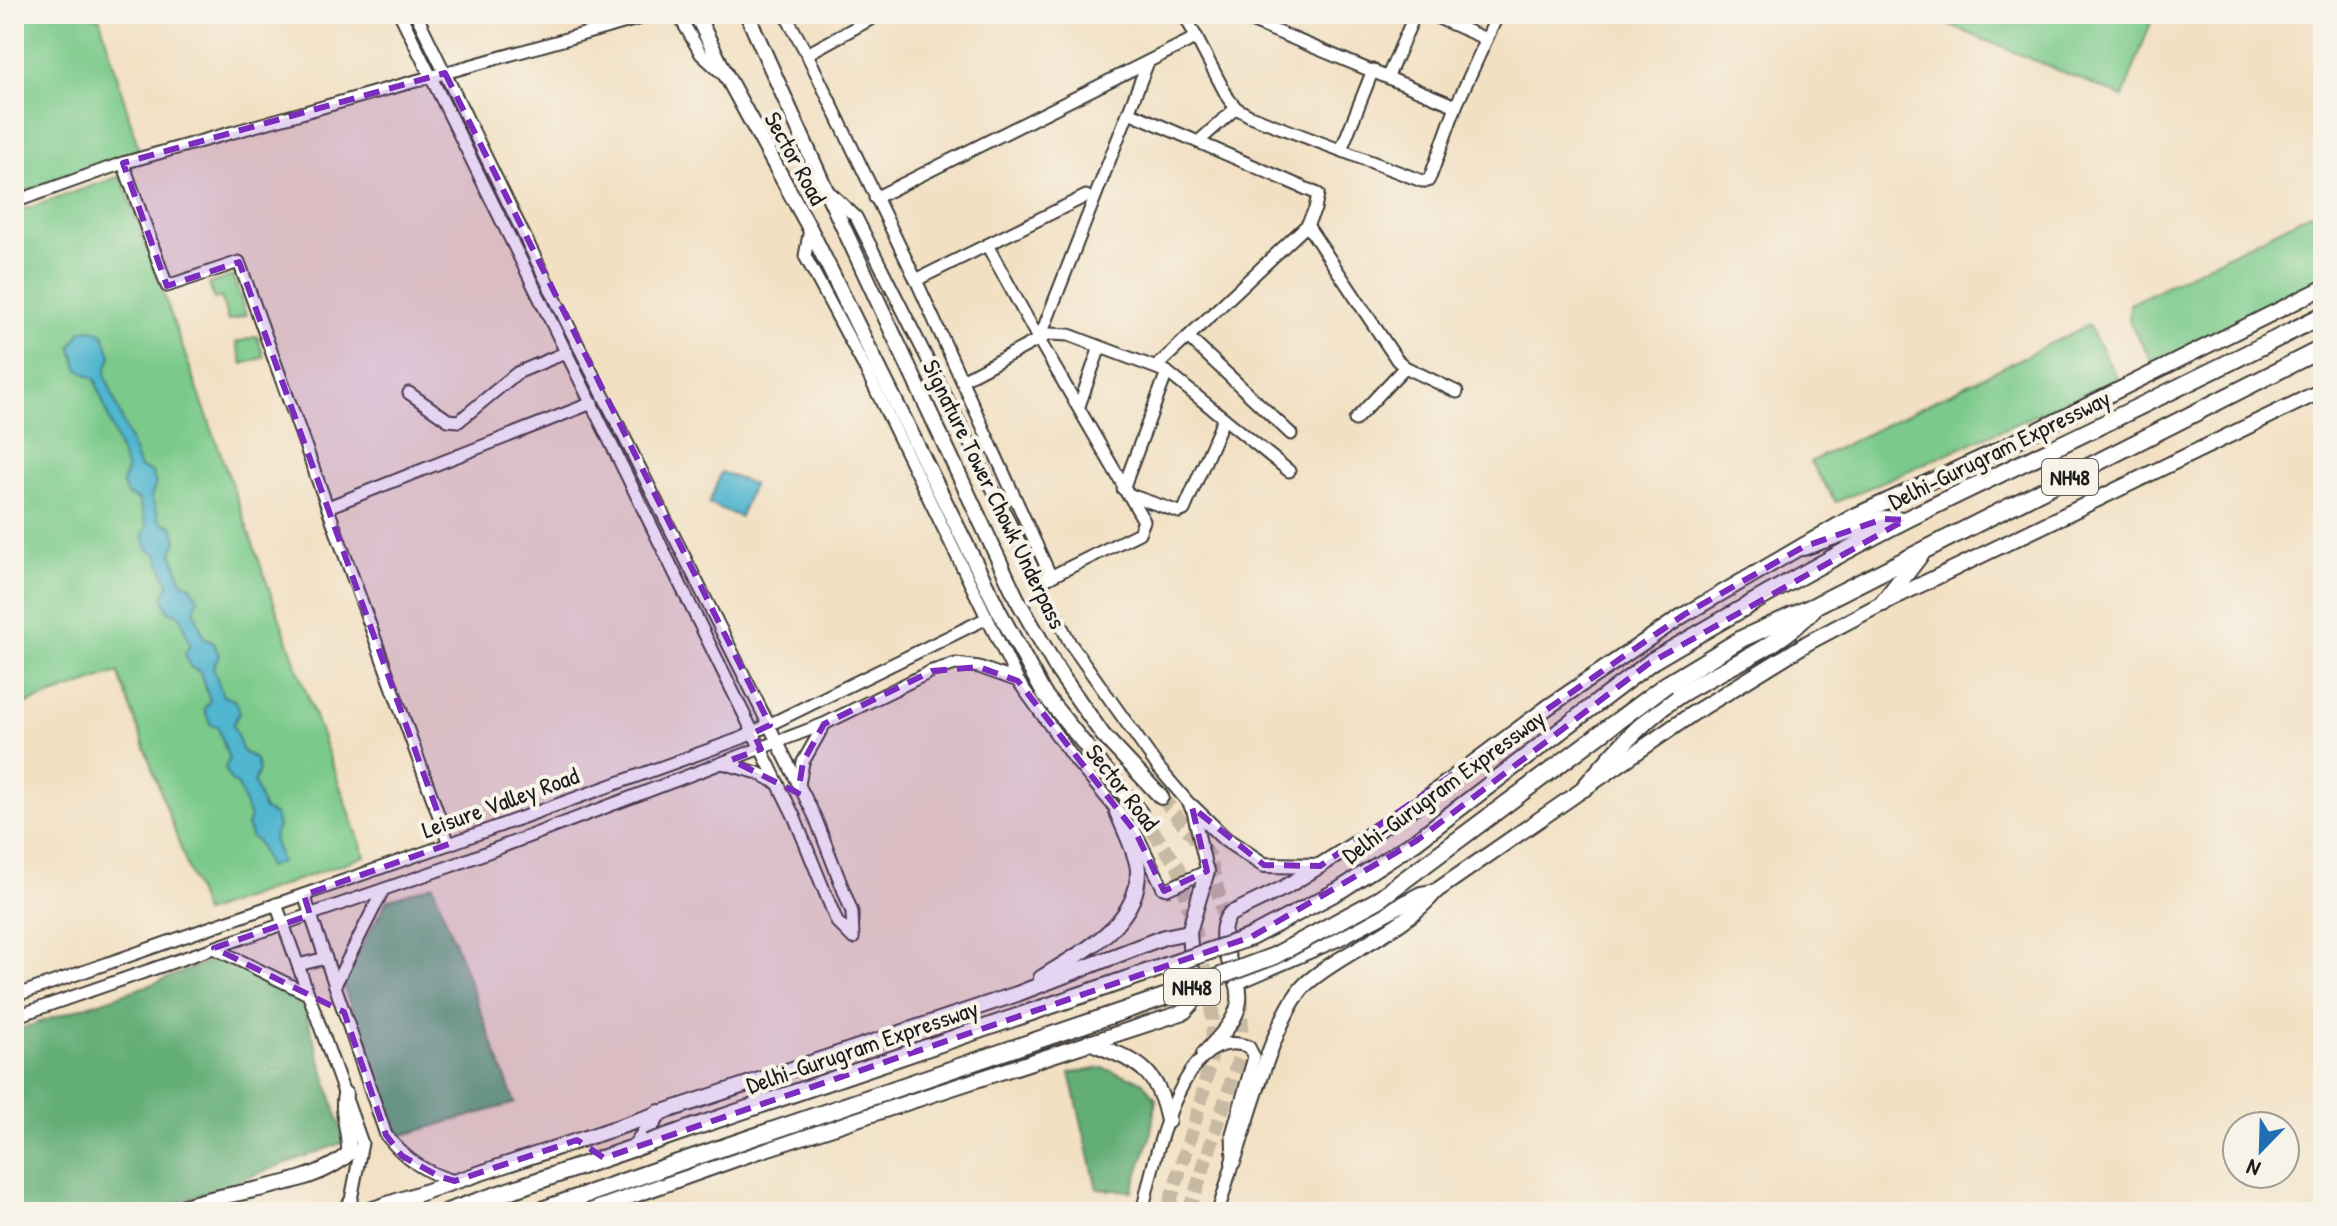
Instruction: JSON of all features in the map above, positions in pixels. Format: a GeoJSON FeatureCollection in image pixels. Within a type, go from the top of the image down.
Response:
{"type":"FeatureCollection","features":[{"type":"Feature","properties":{"kind":"highway","name":"Delhi-Gurugram Expressway"},"geometry":{"type":"LineString","coordinates":[[447,1212],[1251,937],[1340,890],[1416,841],[1652,661],[1730,615],[1905,520],[2199,379],[2323,315]]}},
{"type":"Feature","properties":{"kind":"highway","name":"NH48"},"geometry":{"type":"LineString","coordinates":[[536,1212],[1164,997],[1274,956],[1376,901],[1667,684],[1743,638],[1816,605],[2323,348]]}},
{"type":"Feature","properties":{"kind":"highway"},"geometry":{"type":"LineString","coordinates":[[1803,547],[1883,519],[1905,520]]}},
{"type":"Feature","properties":{"kind":"highway"},"geometry":{"type":"LineString","coordinates":[[1883,603],[1924,550]]}},
{"type":"Feature","properties":{"kind":"highway"},"geometry":{"type":"LineString","coordinates":[[1584,788],[1645,720],[1680,694],[1790,633],[1816,605]]}},
{"type":"Feature","properties":{"kind":"highway"},"geometry":{"type":"LineString","coordinates":[[641,1146],[659,1113]]}},
{"type":"Feature","properties":{"kind":"main road","name":"Sector Road"},"geometry":{"type":"LineString","coordinates":[[696,14],[810,229]]}},
{"type":"Feature","properties":{"kind":"main road","name":"Sector Road"},"geometry":{"type":"LineString","coordinates":[[747,14],[825,188]]}},
{"type":"Feature","properties":{"kind":"main road","name":"Signature Tower Chowk Underpass"},"geometry":{"type":"LineString","coordinates":[[825,188],[1017,599],[1058,671],[1103,735],[1161,797]]}},
{"type":"Feature","properties":{"kind":"main road","name":"Signature Tower Chowk Underpass"},"geometry":{"type":"LineString","coordinates":[[810,229],[999,611],[1044,694],[1140,813]]}},
{"type":"Feature","properties":{"kind":"main road"},"geometry":{"type":"LineString","coordinates":[[1204,1054],[1232,1023],[1239,1007],[1240,991],[1223,932],[1224,921],[1230,914],[1284,888],[1414,807],[1548,707],[1682,616],[1854,516],[1990,454],[2323,288]]}},
{"type":"Feature","properties":{"kind":"main road"},"geometry":{"type":"LineString","coordinates":[[1233,1162],[1285,1012],[1304,986],[1325,969],[1415,911],[1436,891],[1702,708],[1809,642],[1883,603],[2323,390]]}},
{"type":"Feature","properties":{"kind":"main road"},"geometry":{"type":"LineString","coordinates":[[1192,807],[1225,839],[1264,865],[1320,866]]}},
{"type":"Feature","properties":{"kind":"main road"},"geometry":{"type":"LineString","coordinates":[[1017,994],[1106,935],[1123,915],[1135,892],[1139,869],[1117,812]]}},
{"type":"Feature","properties":{"kind":"main road"},"geometry":{"type":"LineString","coordinates":[[587,1212],[750,1154],[1189,1009],[1194,1001],[1189,932],[1207,871]]}},
{"type":"Feature","properties":{"kind":"main road"},"geometry":{"type":"LineString","coordinates":[[1237,982],[1339,938],[1421,894],[1436,891]]}},
{"type":"Feature","properties":{"kind":"main road"},"geometry":{"type":"LineString","coordinates":[[364,1212],[1017,994],[1164,937],[1189,932]]}},
{"type":"Feature","properties":{"kind":"main road"},"geometry":{"type":"LineString","coordinates":[[1089,1042],[1142,1067],[1163,1094],[1168,1121]]}},
{"type":"Feature","properties":{"kind":"main road"},"geometry":{"type":"LineString","coordinates":[[168,1212],[184,1205],[272,1187],[337,1164],[349,1153],[350,1136],[342,1111],[345,1094]]}},
{"type":"Feature","properties":{"kind":"main road"},"geometry":{"type":"LineString","coordinates":[[577,1140],[604,1158]]}},
{"type":"Feature","properties":{"kind":"street"},"geometry":{"type":"LineString","coordinates":[[400,14],[794,816],[837,922],[853,938],[852,912],[815,817],[416,14]]}},
{"type":"Feature","properties":{"kind":"street"},"geometry":{"type":"LineString","coordinates":[[14,202],[123,163],[655,14]]}},
{"type":"Feature","properties":{"kind":"street"},"geometry":{"type":"LineString","coordinates":[[678,14],[701,54],[727,77]]}},
{"type":"Feature","properties":{"kind":"street"},"geometry":{"type":"LineString","coordinates":[[785,14],[916,280],[962,380],[1045,579],[1139,533],[1144,521],[987,245]]}},
{"type":"Feature","properties":{"kind":"street"},"geometry":{"type":"LineString","coordinates":[[807,54],[880,14]]}},
{"type":"Feature","properties":{"kind":"street"},"geometry":{"type":"LineString","coordinates":[[1184,14],[1236,108],[1422,181],[1428,181],[1456,106],[1498,14]]}},
{"type":"Feature","properties":{"kind":"street"},"geometry":{"type":"LineString","coordinates":[[1234,14],[1456,106]]}},
{"type":"Feature","properties":{"kind":"street"},"geometry":{"type":"LineString","coordinates":[[1388,76],[1415,14]]}},
{"type":"Feature","properties":{"kind":"street"},"geometry":{"type":"LineString","coordinates":[[1429,14],[1486,39]]}},
{"type":"Feature","properties":{"kind":"street"},"geometry":{"type":"LineString","coordinates":[[875,198],[1197,37]]}},
{"type":"Feature","properties":{"kind":"street"},"geometry":{"type":"LineString","coordinates":[[1039,340],[1148,62]]}},
{"type":"Feature","properties":{"kind":"street"},"geometry":{"type":"LineString","coordinates":[[1341,150],[1373,70]]}},
{"type":"Feature","properties":{"kind":"street"},"geometry":{"type":"LineString","coordinates":[[1198,142],[1236,108]]}},
{"type":"Feature","properties":{"kind":"street"},"geometry":{"type":"LineString","coordinates":[[1125,491],[1162,369],[1188,337],[1307,225],[1318,194],[1129,112]]}},
{"type":"Feature","properties":{"kind":"street"},"geometry":{"type":"LineString","coordinates":[[123,163],[167,286],[239,262],[449,844]]}},
{"type":"Feature","properties":{"kind":"street","name":"Sector Road"},"geometry":{"type":"LineString","coordinates":[[810,229],[805,256],[866,370],[1018,681],[1071,755],[1136,833],[1163,888],[1207,871],[1192,807],[1158,767],[1070,643],[1045,579],[856,217],[825,188]]}},
{"type":"Feature","properties":{"kind":"street"},"geometry":{"type":"LineString","coordinates":[[916,280],[1086,196]]}},
{"type":"Feature","properties":{"kind":"street"},"geometry":{"type":"LineString","coordinates":[[1307,225],[1391,351],[1405,367],[1457,392]]}},
{"type":"Feature","properties":{"kind":"street"},"geometry":{"type":"LineString","coordinates":[[962,380],[1049,334],[1060,333],[1162,369],[1289,471]]}},
{"type":"Feature","properties":{"kind":"street"},"geometry":{"type":"LineString","coordinates":[[1188,337],[1291,434]]}},
{"type":"Feature","properties":{"kind":"street"},"geometry":{"type":"LineString","coordinates":[[1079,406],[1100,347]]}},
{"type":"Feature","properties":{"kind":"street"},"geometry":{"type":"LineString","coordinates":[[409,393],[448,420],[459,421],[517,373],[567,352]]}},
{"type":"Feature","properties":{"kind":"street"},"geometry":{"type":"LineString","coordinates":[[1355,420],[1405,367]]}},
{"type":"Feature","properties":{"kind":"street"},"geometry":{"type":"LineString","coordinates":[[328,507],[592,403]]}},
{"type":"Feature","properties":{"kind":"street"},"geometry":{"type":"LineString","coordinates":[[1125,491],[1179,512],[1184,510],[1224,418]]}},
{"type":"Feature","properties":{"kind":"street","name":"Leisure Valley Road"},"geometry":{"type":"LineString","coordinates":[[14,996],[449,844],[753,733],[987,618]]}},
{"type":"Feature","properties":{"kind":"street","name":"Leisure Valley Road"},"geometry":{"type":"LineString","coordinates":[[14,1017],[383,890],[777,743],[824,724],[932,671],[956,664],[979,667],[1018,681]]}},
{"type":"Feature","properties":{"kind":"street"},"geometry":{"type":"LineString","coordinates":[[799,785],[803,762],[824,724]]}},
{"type":"Feature","properties":{"kind":"street"},"geometry":{"type":"LineString","coordinates":[[722,763],[758,773],[778,783]]}},
{"type":"Feature","properties":{"kind":"street"},"geometry":{"type":"LineString","coordinates":[[335,985],[383,890]]}},
{"type":"Feature","properties":{"kind":"street"},"geometry":{"type":"LineString","coordinates":[[304,895],[386,1135],[402,1156],[440,1177],[455,1181]]}},
{"type":"Feature","properties":{"kind":"street"},"geometry":{"type":"LineString","coordinates":[[276,904],[362,1143],[351,1200],[343,1212]]}},
{"type":"Feature","properties":{"kind":"street"},"geometry":{"type":"LineString","coordinates":[[214,948],[308,994]]}},
{"type":"Feature","properties":{"kind":"street"},"geometry":{"type":"LineString","coordinates":[[298,965],[326,958]]}},
{"type":"Feature","properties":{"kind":"street"},"geometry":{"type":"LineString","coordinates":[[1142,1212],[1168,1121],[1189,1072],[1204,1054],[1224,1044],[1237,1042],[1249,1047],[1254,1057],[1232,1134],[1233,1162],[1218,1212]]}},
{"type":"Feature","properties":{"kind":"highlighted area"},"geometry":{"type":"Polygon","coordinates":[[[445,73],[770,725],[753,733],[761,749],[731,760],[798,793],[803,762],[824,724],[932,671],[979,667],[1018,681],[1136,833],[1164,891],[1207,871],[1192,807],[1264,865],[1320,866],[1685,614],[1803,547],[1883,519],[1905,520],[1648,664],[1416,841],[1251,937],[604,1158],[577,1140],[455,1181],[440,1177],[402,1156],[386,1135],[344,1012],[214,948],[310,915],[304,895],[449,844],[239,262],[167,286],[123,163],[445,73]]]}},
{"type":"Feature","properties":{"kind":"green space"},"geometry":{"type":"Polygon","coordinates":[[[14,14],[89,14],[100,19],[139,150],[14,195],[14,14]]]}},
{"type":"Feature","properties":{"kind":"green space"},"geometry":{"type":"Polygon","coordinates":[[[1922,14],[2154,14],[2123,97],[1922,14]]]}},
{"type":"Feature","properties":{"kind":"green space"},"geometry":{"type":"Polygon","coordinates":[[[121,176],[365,856],[204,913],[118,672],[14,708],[14,213],[121,176]]]}},
{"type":"Feature","properties":{"kind":"green space"},"geometry":{"type":"Polygon","coordinates":[[[2323,207],[2323,279],[2155,367],[2129,321],[2130,304],[2323,207]]]}},
{"type":"Feature","properties":{"kind":"green space"},"geometry":{"type":"Polygon","coordinates":[[[233,276],[246,315],[228,321],[221,297],[214,299],[209,284],[233,276]]]}},
{"type":"Feature","properties":{"kind":"green space"},"geometry":{"type":"Polygon","coordinates":[[[2088,325],[2118,379],[1836,502],[1810,462],[2088,325]]]}},
{"type":"Feature","properties":{"kind":"green space"},"geometry":{"type":"Polygon","coordinates":[[[257,336],[264,357],[243,364],[236,343],[257,336]]]}},
{"type":"Feature","properties":{"kind":"green space"},"geometry":{"type":"Polygon","coordinates":[[[433,885],[515,1103],[399,1136],[342,983],[387,900],[433,885]]]}},
{"type":"Feature","properties":{"kind":"green space"},"geometry":{"type":"Polygon","coordinates":[[[216,959],[302,1000],[345,1142],[152,1212],[14,1212],[14,1031],[216,959]]]}},
{"type":"Feature","properties":{"kind":"green space"},"geometry":{"type":"Polygon","coordinates":[[[1103,1068],[1142,1081],[1156,1099],[1150,1138],[1132,1191],[1097,1189],[1070,1073],[1103,1068]]]}},
{"type":"Feature","properties":{"kind":"water"},"geometry":{"type":"Polygon","coordinates":[[[92,329],[103,334],[111,355],[105,374],[140,468],[152,472],[156,484],[151,497],[160,521],[173,527],[177,539],[172,553],[182,582],[191,586],[198,599],[194,609],[204,638],[214,643],[219,656],[213,667],[223,696],[236,701],[240,712],[233,724],[243,752],[255,758],[259,770],[254,782],[264,810],[275,815],[278,827],[273,838],[281,862],[268,867],[258,842],[252,838],[247,826],[250,818],[238,785],[231,781],[225,768],[229,760],[218,727],[211,725],[204,709],[210,701],[200,672],[190,667],[185,653],[190,645],[180,615],[168,611],[163,595],[169,586],[157,554],[147,549],[143,535],[147,526],[138,499],[127,495],[122,482],[127,471],[95,379],[79,370],[71,347],[81,331],[92,329]]]}},
{"type":"Feature","properties":{"kind":"water"},"geometry":{"type":"Polygon","coordinates":[[[721,472],[753,484],[740,517],[709,504],[721,472]]]}},
{"type":"Feature","properties":{"kind":"tunnel"},"geometry":{"type":"LineString","coordinates":[[1161,797],[1209,855],[1227,929]]}},
{"type":"Feature","properties":{"kind":"tunnel"},"geometry":{"type":"LineString","coordinates":[[1140,813],[1179,868],[1212,1002],[1213,1049],[1202,1097],[1167,1212]]}},
{"type":"Feature","properties":{"kind":"tunnel"},"geometry":{"type":"LineString","coordinates":[[1189,1212],[1241,1052],[1242,1000]]}}]}
